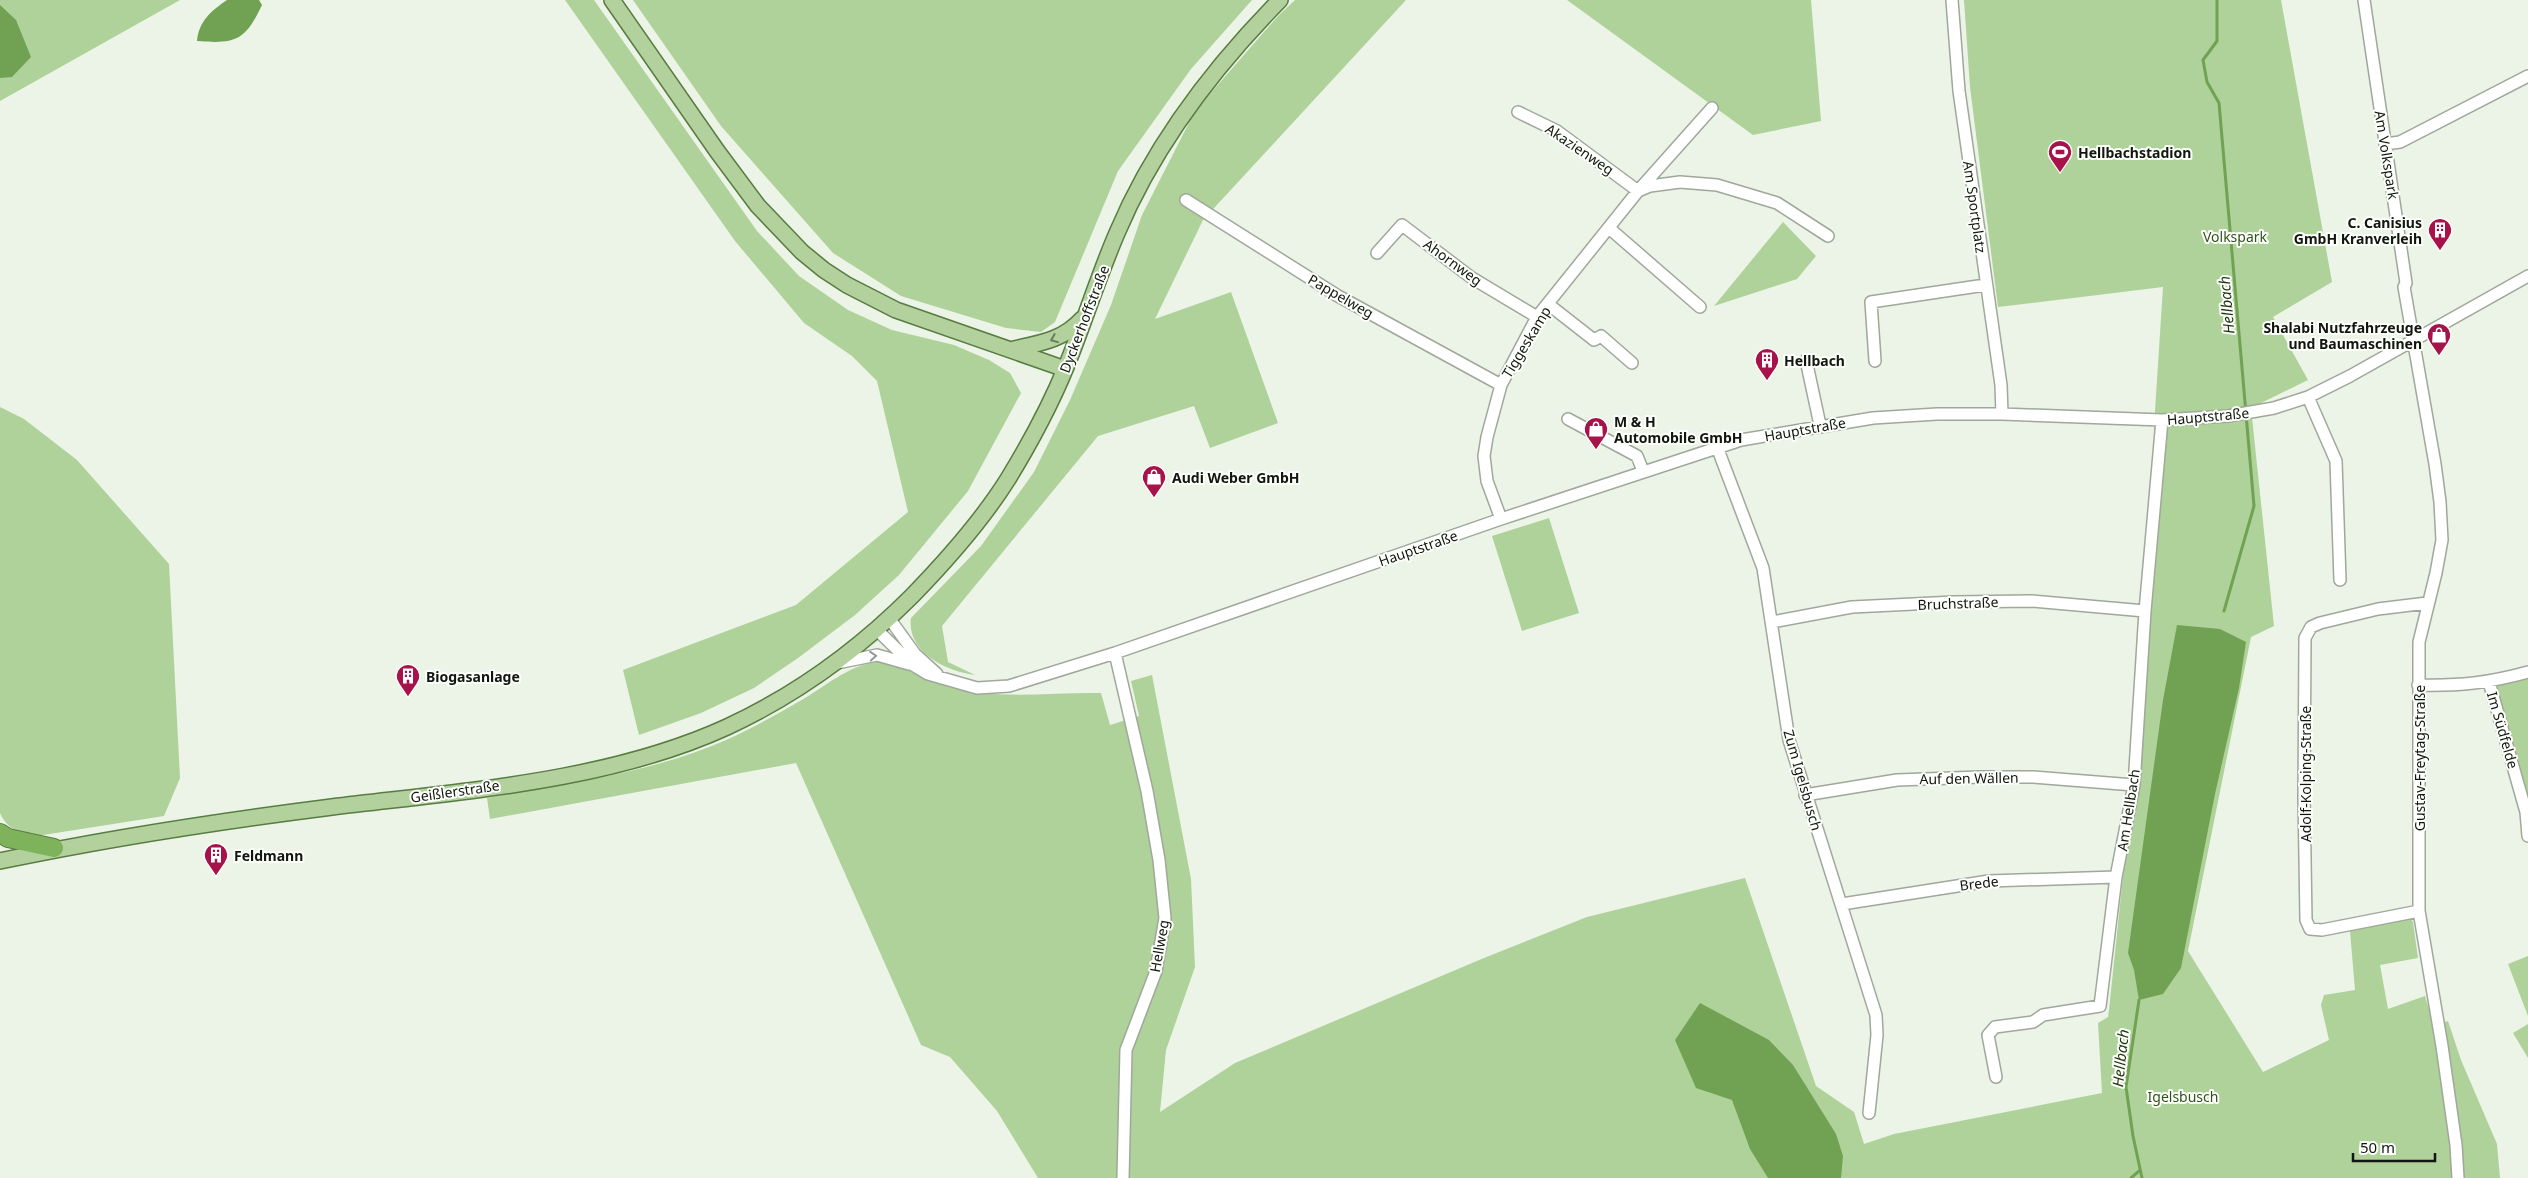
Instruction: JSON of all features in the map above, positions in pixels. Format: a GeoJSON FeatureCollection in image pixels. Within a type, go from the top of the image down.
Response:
{"type":"FeatureCollection","features":[{"type":"Feature","properties":{"kind":"highway"},"geometry":{"type":"LineString","coordinates":[[0,833],[8,838],[54,848]]}},
{"type":"Feature","properties":{"kind":"main road"},"geometry":{"type":"LineString","coordinates":[[612,0],[717,151],[758,206],[802,252],[847,286],[896,310],[1065,368]]}},
{"type":"Feature","properties":{"kind":"main road","name":"Dyckerhoffstraße"},"geometry":{"type":"LineString","coordinates":[[876,629],[932,575],[970,532],[1000,490],[1041,422],[1087,314],[1117,232],[1142,180],[1192,102],[1242,39],[1280,0]]}},
{"type":"Feature","properties":{"kind":"main road"},"geometry":{"type":"LineString","coordinates":[[1014,349],[1048,342],[1065,335],[1087,314]]}},
{"type":"Feature","properties":{"kind":"main road","name":"Geißlerstraße"},"geometry":{"type":"LineString","coordinates":[[0,860],[54,848],[287,813],[531,780],[610,766],[668,749],[723,728],[795,691],[833,664],[876,629]]}},
{"type":"Feature","properties":{"kind":"street","name":"Am Sportplatz"},"geometry":{"type":"LineString","coordinates":[[1952,0],[1959,91],[1985,285],[2001,385],[2002,414]]}},
{"type":"Feature","properties":{"kind":"street","name":"Am Volkspark"},"geometry":{"type":"LineString","coordinates":[[2364,0],[2414,340]]}},
{"type":"Feature","properties":{"kind":"street"},"geometry":{"type":"LineString","coordinates":[[2385,144],[2400,142],[2528,76]]}},
{"type":"Feature","properties":{"kind":"street","name":"Tiggeskamp"},"geometry":{"type":"LineString","coordinates":[[1502,519],[1487,481],[1484,456],[1487,437],[1501,385],[1538,317],[1638,191],[1712,108]]}},
{"type":"Feature","properties":{"kind":"street","name":"Akazienweg"},"geometry":{"type":"LineString","coordinates":[[1518,112],[1565,136],[1638,191]]}},
{"type":"Feature","properties":{"kind":"street"},"geometry":{"type":"LineString","coordinates":[[1638,191],[1650,186],[1680,182],[1717,185],[1777,203],[1828,236]]}},
{"type":"Feature","properties":{"kind":"street","name":"Pappelweg"},"geometry":{"type":"LineString","coordinates":[[1186,200],[1338,296],[1501,385]]}},
{"type":"Feature","properties":{"kind":"street","name":"Ahornweg"},"geometry":{"type":"LineString","coordinates":[[1377,253],[1402,225],[1472,278],[1538,317]]}},
{"type":"Feature","properties":{"kind":"street"},"geometry":{"type":"LineString","coordinates":[[1609,228],[1700,307]]}},
{"type":"Feature","properties":{"kind":"street","name":"Hauptstraße"},"geometry":{"type":"LineString","coordinates":[[876,629],[913,665],[940,677],[977,688],[1009,686],[1115,653],[1643,471],[1741,440],[1820,425],[1873,418],[1937,414],[2002,414],[2162,420],[2228,416],[2274,408],[2308,397],[2350,376],[2528,276]]}},
{"type":"Feature","properties":{"kind":"street"},"geometry":{"type":"LineString","coordinates":[[1875,360],[1871,302],[1985,285]]}},
{"type":"Feature","properties":{"kind":"street"},"geometry":{"type":"LineString","coordinates":[[1548,304],[1594,340],[1601,336],[1632,363]]}},
{"type":"Feature","properties":{"kind":"street","name":"Gustav-Freytag-Straße"},"geometry":{"type":"LineString","coordinates":[[2414,340],[2440,502],[2442,540],[2419,642],[2419,911],[2442,1046],[2456,1145],[2458,1178]]}},
{"type":"Feature","properties":{"kind":"street"},"geometry":{"type":"LineString","coordinates":[[1806,360],[1820,425]]}},
{"type":"Feature","properties":{"kind":"street"},"geometry":{"type":"LineString","coordinates":[[2308,397],[2336,461],[2340,580]]}},
{"type":"Feature","properties":{"kind":"street"},"geometry":{"type":"LineString","coordinates":[[1568,419],[1638,456],[1643,471]]}},
{"type":"Feature","properties":{"kind":"street","name":"Am Hellbach"},"geometry":{"type":"LineString","coordinates":[[1996,1077],[1988,1035],[1989,1030],[1995,1027],[2033,1022],[2043,1015],[2100,1006],[2116,877],[2134,785],[2145,610],[2162,420]]}},
{"type":"Feature","properties":{"kind":"street","name":"Zum Igelsbusch"},"geometry":{"type":"LineString","coordinates":[[1717,447],[1763,568],[1789,740],[1876,1015],[1877,1035],[1869,1113]]}},
{"type":"Feature","properties":{"kind":"street","name":"Bruchstraße"},"geometry":{"type":"LineString","coordinates":[[1772,622],[1852,607],[1954,602],[2031,601],[2145,610]]}},
{"type":"Feature","properties":{"kind":"street","name":"Adolf-Kolping-Straße"},"geometry":{"type":"LineString","coordinates":[[2419,911],[2322,930],[2310,929],[2306,920],[2304,798],[2305,638],[2312,627],[2320,623],[2378,609],[2428,603]]}},
{"type":"Feature","properties":{"kind":"street","name":"Hauptstraße"},"geometry":{"type":"LineString","coordinates":[[889,618],[915,654],[940,677]]}},
{"type":"Feature","properties":{"kind":"street","name":"Hellweg"},"geometry":{"type":"LineString","coordinates":[[1115,653],[1147,791],[1159,860],[1164,918],[1156,971],[1126,1050],[1123,1178]]}},
{"type":"Feature","properties":{"kind":"street"},"geometry":{"type":"LineString","coordinates":[[833,664],[877,655],[913,665]]}},
{"type":"Feature","properties":{"kind":"street","name":"Im Südfelde"},"geometry":{"type":"LineString","coordinates":[[2418,685],[2455,686],[2489,682],[2528,672]]}},
{"type":"Feature","properties":{"kind":"street","name":"Im Südfelde"},"geometry":{"type":"LineString","coordinates":[[2489,682],[2526,812],[2528,836]]}},
{"type":"Feature","properties":{"kind":"street","name":"Auf den Wällen"},"geometry":{"type":"LineString","coordinates":[[1806,795],[1897,780],[1980,777],[2033,777],[2134,785]]}},
{"type":"Feature","properties":{"kind":"street","name":"Brede"},"geometry":{"type":"LineString","coordinates":[[1842,904],[1989,881],[2116,877]]}},
{"type":"Feature","properties":{"kind":"green space"},"geometry":{"type":"Polygon","coordinates":[[[0,0],[180,0],[0,101],[0,0]]]}},
{"type":"Feature","properties":{"kind":"green space"},"geometry":{"type":"Polygon","coordinates":[[[565,0],[594,0],[757,231],[799,276],[848,310],[892,330],[954,345],[989,360],[1010,373],[1021,393],[968,491],[899,575],[855,615],[754,688],[701,713],[639,735],[623,670],[796,605],[908,512],[877,381],[852,356],[804,323],[735,241],[565,0]]]}},
{"type":"Feature","properties":{"kind":"green space"},"geometry":{"type":"Polygon","coordinates":[[[633,0],[1252,0],[1191,69],[1118,171],[1055,322],[1041,332],[1006,328],[901,296],[833,253],[721,126],[633,0]]]}},
{"type":"Feature","properties":{"kind":"green space"},"geometry":{"type":"Polygon","coordinates":[[[1295,0],[1406,0],[1203,220],[1155,319],[1231,292],[1278,423],[1210,448],[1194,406],[1098,436],[942,626],[948,662],[975,675],[952,670],[941,665],[922,650],[915,641],[911,630],[911,618],[981,546],[1034,472],[1070,400],[1111,305],[1142,215],[1195,111],[1278,16],[1295,0]]]}},
{"type":"Feature","properties":{"kind":"green space"},"geometry":{"type":"Polygon","coordinates":[[[1567,0],[1811,0],[1821,121],[1753,135],[1567,0]]]}},
{"type":"Feature","properties":{"kind":"green space"},"geometry":{"type":"Polygon","coordinates":[[[1964,0],[2281,0],[2332,282],[2273,317],[2308,380],[2251,408],[2274,626],[2251,637],[2188,951],[2263,1072],[2329,1040],[2321,1005],[2324,995],[2355,990],[2350,931],[2410,918],[2413,922],[2418,958],[2380,965],[2388,1009],[2425,996],[2434,1026],[2448,1021],[2461,1060],[2497,1144],[2500,1178],[1038,1178],[997,1111],[950,1057],[921,1045],[796,763],[490,819],[487,798],[608,776],[668,761],[697,751],[754,727],[846,672],[865,664],[876,662],[894,663],[943,685],[981,693],[1021,695],[1101,693],[1110,725],[1139,716],[1131,681],[1152,675],[1191,879],[1195,967],[1166,1050],[1160,1112],[1235,1063],[1484,958],[1587,917],[1745,878],[1816,1086],[1854,1112],[1864,1144],[1894,1134],[2102,1093],[2098,1023],[2108,1017],[2123,876],[2138,784],[2149,622],[2155,411],[2163,287],[1998,307],[1970,87],[1964,0]]]}},
{"type":"Feature","properties":{"kind":"green space"},"geometry":{"type":"Polygon","coordinates":[[[1783,222],[1816,256],[1797,279],[1714,306],[1783,222]]]}},
{"type":"Feature","properties":{"kind":"green space"},"geometry":{"type":"Polygon","coordinates":[[[0,407],[24,419],[77,460],[169,564],[180,778],[164,816],[43,835],[29,835],[12,828],[0,813],[0,407]]]}},
{"type":"Feature","properties":{"kind":"green space"},"geometry":{"type":"Polygon","coordinates":[[[1549,518],[1579,613],[1522,631],[1492,536],[1549,518]]]}},
{"type":"Feature","properties":{"kind":"green space"},"geometry":{"type":"Polygon","coordinates":[[[2528,677],[2528,801],[2494,686],[2528,677]]]}},
{"type":"Feature","properties":{"kind":"green space"},"geometry":{"type":"Polygon","coordinates":[[[2528,956],[2528,1016],[2508,964],[2528,956]]]}},
{"type":"Feature","properties":{"kind":"green space"},"geometry":{"type":"Polygon","coordinates":[[[2528,1024],[2528,1058],[2513,1033],[2528,1024]]]}},
{"type":"Feature","properties":{"kind":"shaded area"},"geometry":{"type":"Polygon","coordinates":[[[227,0],[259,0],[262,5],[250,26],[238,38],[221,42],[197,41],[203,22],[216,8],[227,0]]]}},
{"type":"Feature","properties":{"kind":"shaded area"},"geometry":{"type":"Polygon","coordinates":[[[0,5],[16,20],[31,57],[12,77],[0,78],[0,5]]]}},
{"type":"Feature","properties":{"kind":"shaded area"},"geometry":{"type":"Polygon","coordinates":[[[2177,625],[2220,629],[2246,642],[2239,688],[2215,794],[2181,968],[2163,994],[2139,1000],[2134,970],[2128,953],[2163,700],[2177,625]]]}},
{"type":"Feature","properties":{"kind":"shaded area"},"geometry":{"type":"Polygon","coordinates":[[[1700,1003],[1769,1040],[1793,1065],[1836,1134],[1843,1156],[1841,1178],[1768,1178],[1750,1149],[1732,1100],[1696,1088],[1675,1040],[1700,1003]]]}},
{"type":"Feature","properties":{"kind":"waterway","name":"Hellbach"},"geometry":{"type":"LineString","coordinates":[[2217,0],[2217,41],[2203,60],[2207,82],[2219,103],[2254,506],[2224,611]]}},
{"type":"Feature","properties":{"kind":"waterway","name":"Hellbach"},"geometry":{"type":"LineString","coordinates":[[2139,1000],[2126,1087],[2133,1136],[2142,1178]]}},
{"type":"Feature","properties":{"kind":"waterway"},"geometry":{"type":"LineString","coordinates":[[2131,1178],[2139,1171]]}},
{"type":"Feature","properties":{"kind":"place","name":"Hellbachstadion"},"geometry":{"type":"Point","coordinates":[2060,173]}},
{"type":"Feature","properties":{"kind":"place","name":"C. Canisius GmbH Kranverleih"},"geometry":{"type":"Point","coordinates":[2440,251]}},
{"type":"Feature","properties":{"kind":"place","name":"Shalabi Nutzfahrzeuge und Baumaschinen"},"geometry":{"type":"Point","coordinates":[2439,356]}},
{"type":"Feature","properties":{"kind":"place","name":"Hellbach"},"geometry":{"type":"Point","coordinates":[1767,381]}},
{"type":"Feature","properties":{"kind":"place","name":"M & H Automobile GmbH"},"geometry":{"type":"Point","coordinates":[1596,450]}},
{"type":"Feature","properties":{"kind":"place","name":"Audi Weber GmbH"},"geometry":{"type":"Point","coordinates":[1154,498]}},
{"type":"Feature","properties":{"kind":"place","name":"Biogasanlage"},"geometry":{"type":"Point","coordinates":[408,697]}},
{"type":"Feature","properties":{"kind":"place","name":"Feldmann"},"geometry":{"type":"Point","coordinates":[216,876]}},
{"type":"Feature","properties":{"kind":"park label","name":"Volkspark"},"geometry":{"type":"Point","coordinates":[2235,236]}},
{"type":"Feature","properties":{"kind":"park label","name":"Igelsbusch"},"geometry":{"type":"Point","coordinates":[2183,1096]}}]}
